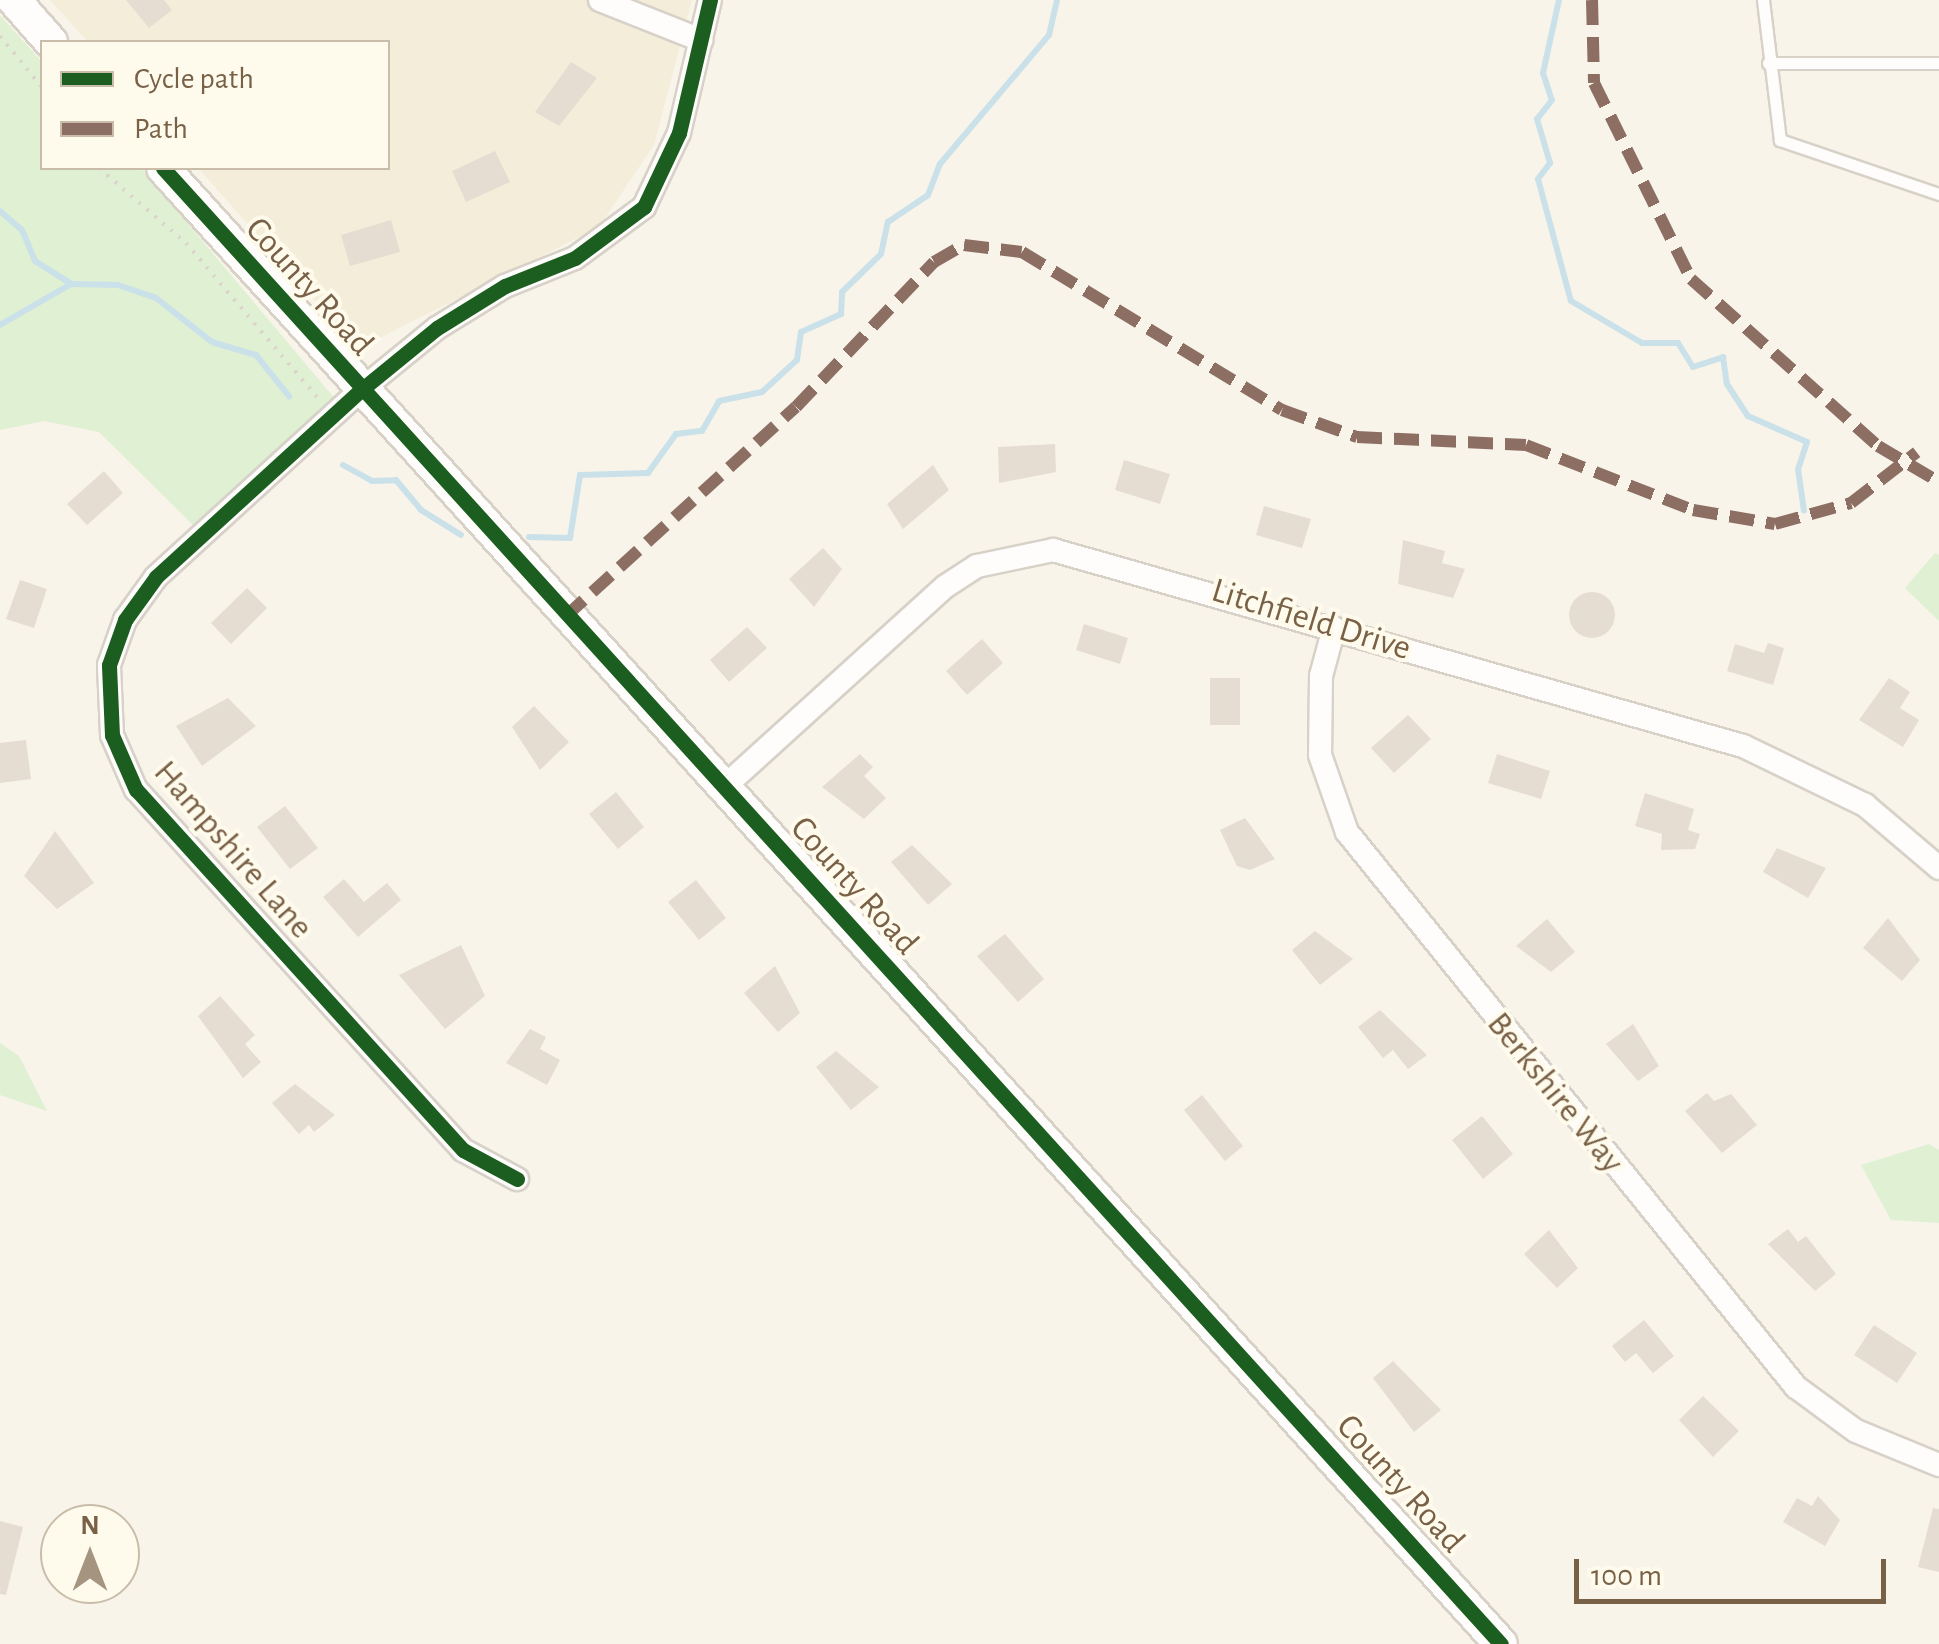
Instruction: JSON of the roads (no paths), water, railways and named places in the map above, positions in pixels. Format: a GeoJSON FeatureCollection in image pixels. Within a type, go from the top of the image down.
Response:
{"type":"FeatureCollection","features":[{"type":"Feature","properties":{"kind":"street"},"geometry":{"type":"LineString","coordinates":[[14,0],[50,40]]}},
{"type":"Feature","properties":{"kind":"street"},"geometry":{"type":"LineString","coordinates":[[600,0],[701,40]]}},
{"type":"Feature","properties":{"kind":"street","name":"Hampshire Lane"},"geometry":{"type":"LineString","coordinates":[[517,1179],[463,1150],[136,790],[112,735],[109,665],[125,620],[156,577],[362,390],[437,328],[505,286],[575,258],[644,207],[680,134],[710,0]]}},
{"type":"Feature","properties":{"kind":"street","name":"County Road"},"geometry":{"type":"LineString","coordinates":[[165,170],[1501,1644]]}},
{"type":"Feature","properties":{"kind":"street","name":"Litchfield Drive"},"geometry":{"type":"LineString","coordinates":[[724,788],[946,586],[1022,552],[1126,565],[1743,746],[1865,805],[1939,868]]}},
{"type":"Feature","properties":{"kind":"street","name":"Berkshire Way"},"geometry":{"type":"LineString","coordinates":[[1334,628],[1321,676],[1320,756],[1347,832],[1796,1387],[1856,1432],[1939,1465]]}},
{"type":"Feature","properties":{"kind":"lane"},"geometry":{"type":"LineString","coordinates":[[1762,0],[1780,140],[1939,194]]}},
{"type":"Feature","properties":{"kind":"lane"},"geometry":{"type":"LineString","coordinates":[[1768,63],[1939,63]]}},
{"type":"Feature","properties":{"kind":"waterway"},"geometry":{"type":"LineString","coordinates":[[529,537],[570,538],[580,475],[648,473],[676,434],[702,431],[719,401],[762,392],[797,360],[801,332],[841,314],[842,292],[881,254],[888,222],[928,195],[940,164],[1049,35],[1057,0]]}},
{"type":"Feature","properties":{"kind":"waterway"},"geometry":{"type":"LineString","coordinates":[[1559,0],[1543,73],[1552,100],[1537,119],[1550,163],[1538,179],[1571,301],[1642,343],[1678,343],[1693,367],[1723,357],[1727,384],[1748,416],[1807,442],[1798,469],[1804,511]]}},
{"type":"Feature","properties":{"kind":"waterway"},"geometry":{"type":"LineString","coordinates":[[0,211],[22,230],[35,261],[70,283]]}},
{"type":"Feature","properties":{"kind":"waterway"},"geometry":{"type":"LineString","coordinates":[[0,325],[71,284],[118,285],[156,298],[212,342],[256,355],[289,396]]}},
{"type":"Feature","properties":{"kind":"waterway"},"geometry":{"type":"LineString","coordinates":[[343,465],[372,481],[396,480],[421,510],[461,535]]}}]}
